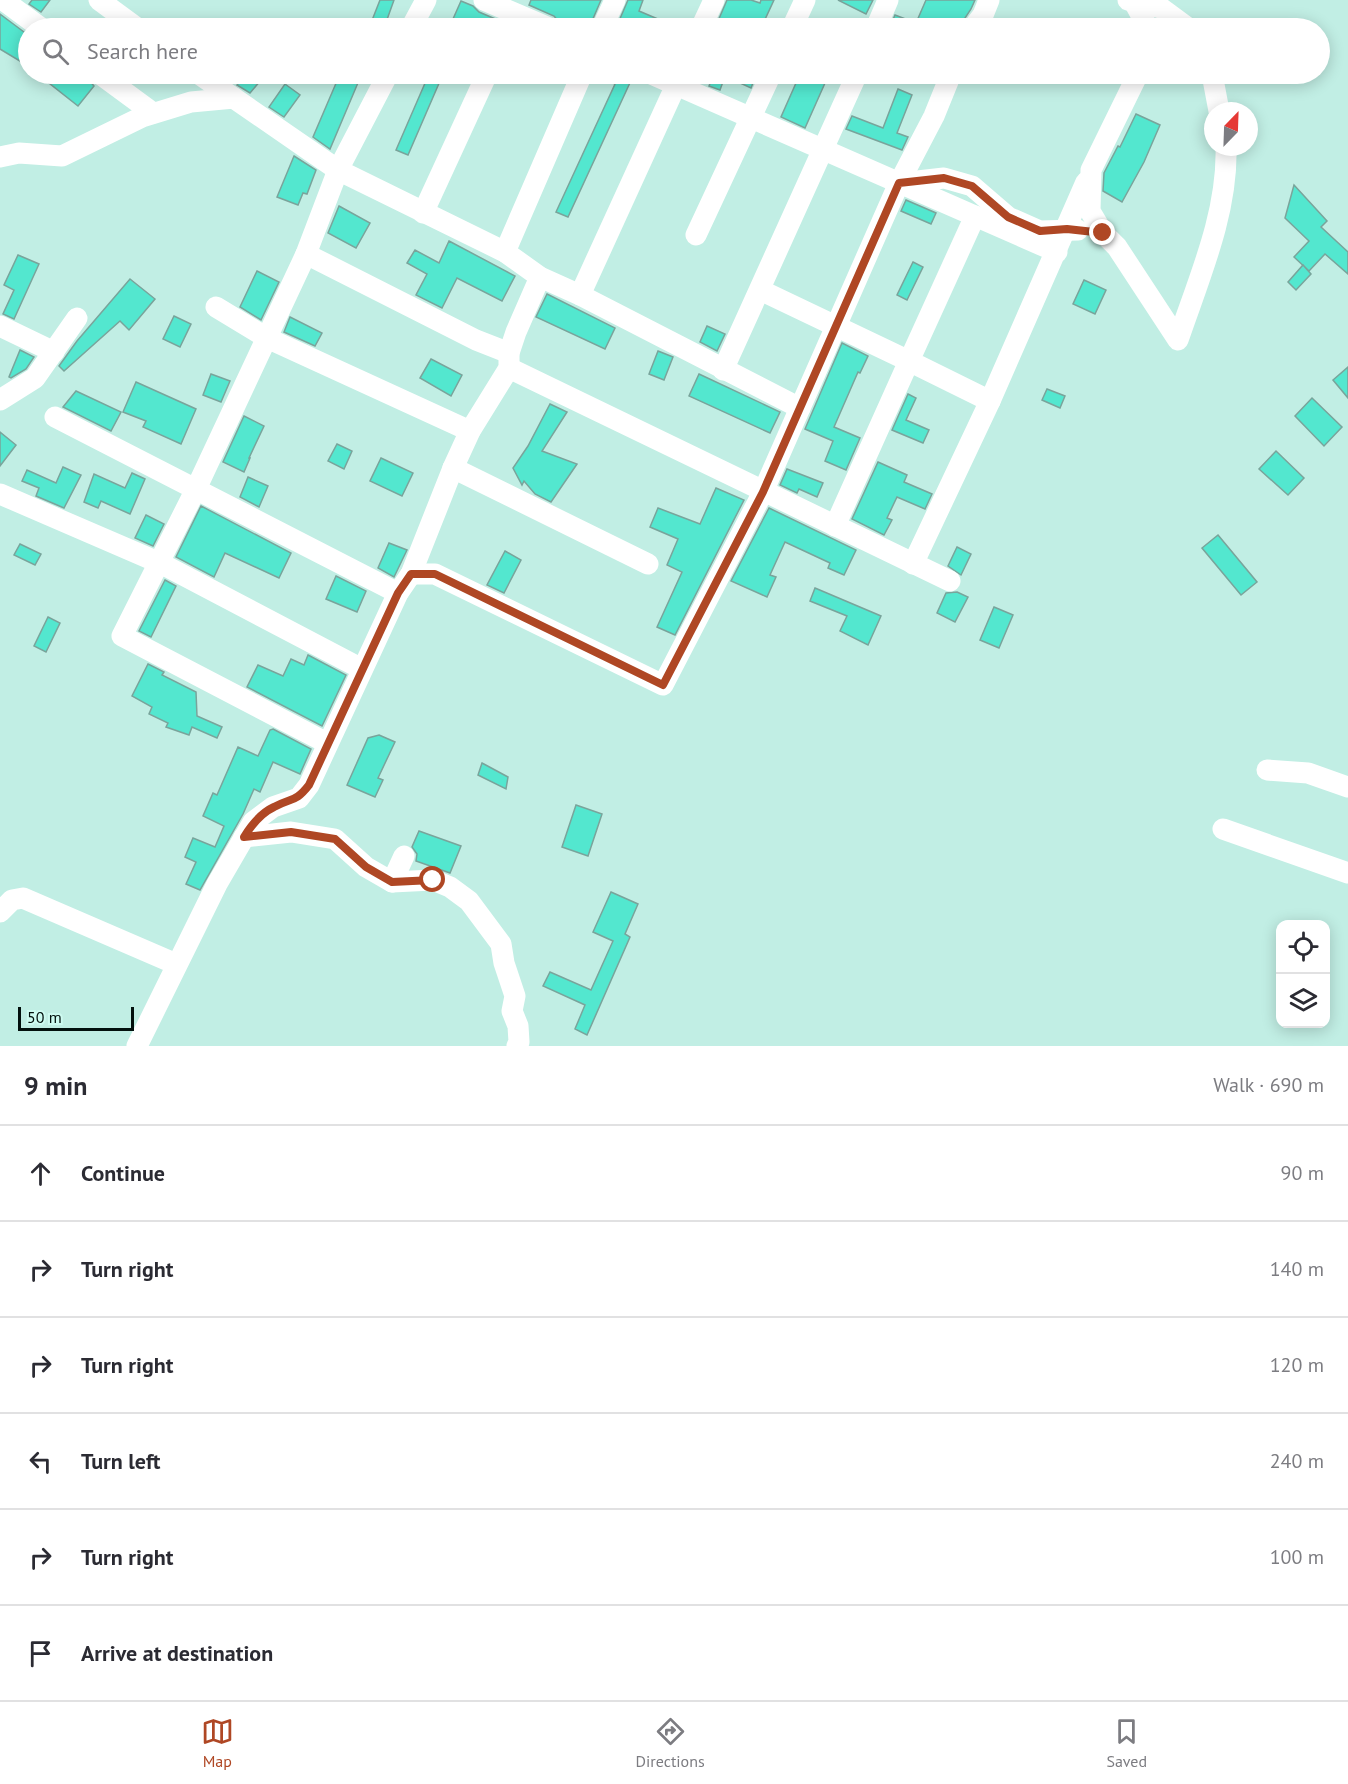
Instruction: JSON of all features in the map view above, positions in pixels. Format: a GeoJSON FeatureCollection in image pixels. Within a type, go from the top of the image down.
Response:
{"type":"FeatureCollection","features":[{"type":"Feature","properties":{"kind":"street"},"geometry":{"type":"LineString","coordinates":[[3,0],[27,18]]}},
{"type":"Feature","properties":{"kind":"street"},"geometry":{"type":"LineString","coordinates":[[99,0],[123,18]]}},
{"type":"Feature","properties":{"kind":"street"},"geometry":{"type":"LineString","coordinates":[[416,18],[426,0]]}},
{"type":"Feature","properties":{"kind":"street"},"geometry":{"type":"LineString","coordinates":[[484,0],[514,14]]}},
{"type":"Feature","properties":{"kind":"street"},"geometry":{"type":"LineString","coordinates":[[607,18],[615,0]]}},
{"type":"Feature","properties":{"kind":"street"},"geometry":{"type":"LineString","coordinates":[[706,18],[714,0]]}},
{"type":"Feature","properties":{"kind":"street"},"geometry":{"type":"LineString","coordinates":[[797,18],[805,0]]}},
{"type":"Feature","properties":{"kind":"street"},"geometry":{"type":"LineString","coordinates":[[880,18],[888,0]]}},
{"type":"Feature","properties":{"kind":"street"},"geometry":{"type":"LineString","coordinates":[[981,18],[988,0]]}},
{"type":"Feature","properties":{"kind":"street"},"geometry":{"type":"LineString","coordinates":[[1132,1],[1142,18]]}},
{"type":"Feature","properties":{"kind":"street"},"geometry":{"type":"LineString","coordinates":[[1132,1],[1161,9],[1174,18]]}},
{"type":"Feature","properties":{"kind":"street"},"geometry":{"type":"LineString","coordinates":[[114,84],[153,113]]}},
{"type":"Feature","properties":{"kind":"street"},"geometry":{"type":"LineString","coordinates":[[214,84],[338,170],[504,252],[540,277],[580,295],[800,408]]}},
{"type":"Feature","properties":{"kind":"street"},"geometry":{"type":"LineString","coordinates":[[327,743],[122,636],[196,489],[306,254],[338,170],[383,84]]}},
{"type":"Feature","properties":{"kind":"street"},"geometry":{"type":"LineString","coordinates":[[423,213],[482,84]]}},
{"type":"Feature","properties":{"kind":"street"},"geometry":{"type":"LineString","coordinates":[[504,252],[578,84]]}},
{"type":"Feature","properties":{"kind":"street"},"geometry":{"type":"LineString","coordinates":[[580,295],[677,84]]}},
{"type":"Feature","properties":{"kind":"street"},"geometry":{"type":"LineString","coordinates":[[686,84],[710,100],[1057,252]]}},
{"type":"Feature","properties":{"kind":"street"},"geometry":{"type":"LineString","coordinates":[[696,235],[766,84]]}},
{"type":"Feature","properties":{"kind":"street"},"geometry":{"type":"LineString","coordinates":[[723,370],[853,84]]}},
{"type":"Feature","properties":{"kind":"street"},"geometry":{"type":"LineString","coordinates":[[411,574],[435,574],[663,685],[763,492],[899,183],[934,116],[947,84]]}},
{"type":"Feature","properties":{"kind":"street"},"geometry":{"type":"LineString","coordinates":[[913,564],[990,401],[1091,170],[1133,84]]}},
{"type":"Feature","properties":{"kind":"street"},"geometry":{"type":"LineString","coordinates":[[1214,84],[1217,102]]}},
{"type":"Feature","properties":{"kind":"street"},"geometry":{"type":"LineString","coordinates":[[0,157],[19,153],[62,156],[153,113],[191,102],[234,98]]}},
{"type":"Feature","properties":{"kind":"street"},"geometry":{"type":"LineString","coordinates":[[660,119],[688,105],[710,100]]}},
{"type":"Feature","properties":{"kind":"street"},"geometry":{"type":"LineString","coordinates":[[1091,170],[1090,211],[1103,233],[1117,247],[1178,340],[1211,244],[1223,194],[1225,156]]}},
{"type":"Feature","properties":{"kind":"street"},"geometry":{"type":"LineString","coordinates":[[899,183],[944,178],[972,186],[1008,217],[1040,231],[1067,229],[1103,233]]}},
{"type":"Feature","properties":{"kind":"street"},"geometry":{"type":"LineString","coordinates":[[835,526],[975,216]]}},
{"type":"Feature","properties":{"kind":"street"},"geometry":{"type":"LineString","coordinates":[[306,254],[476,340],[509,360],[763,492],[950,581]]}},
{"type":"Feature","properties":{"kind":"street"},"geometry":{"type":"LineString","coordinates":[[137,1046],[217,884],[253,822],[273,807],[299,798],[309,785],[398,593],[411,574],[470,431],[509,360],[516,332],[540,277]]}},
{"type":"Feature","properties":{"kind":"street"},"geometry":{"type":"LineString","coordinates":[[760,290],[990,401]]}},
{"type":"Feature","properties":{"kind":"street"},"geometry":{"type":"LineString","coordinates":[[216,307],[267,338],[470,431]]}},
{"type":"Feature","properties":{"kind":"street"},"geometry":{"type":"LineString","coordinates":[[0,400],[35,378],[77,318]]}},
{"type":"Feature","properties":{"kind":"street"},"geometry":{"type":"LineString","coordinates":[[0,326],[54,352]]}},
{"type":"Feature","properties":{"kind":"street"},"geometry":{"type":"LineString","coordinates":[[55,417],[398,593]]}},
{"type":"Feature","properties":{"kind":"street"},"geometry":{"type":"LineString","coordinates":[[453,468],[648,564]]}},
{"type":"Feature","properties":{"kind":"street"},"geometry":{"type":"LineString","coordinates":[[0,494],[160,563],[362,669]]}},
{"type":"Feature","properties":{"kind":"street"},"geometry":{"type":"LineString","coordinates":[[1267,770],[1308,773],[1348,787]]}},
{"type":"Feature","properties":{"kind":"street"},"geometry":{"type":"LineString","coordinates":[[1223,829],[1348,873]]}},
{"type":"Feature","properties":{"kind":"street"},"geometry":{"type":"LineString","coordinates":[[244,837],[291,832],[335,839],[366,867],[392,882],[433,880],[450,887],[469,901],[501,944],[504,963],[515,996],[512,1011],[518,1026],[517,1046]]}},
{"type":"Feature","properties":{"kind":"street"},"geometry":{"type":"LineString","coordinates":[[392,882],[404,856]]}},
{"type":"Feature","properties":{"kind":"street"},"geometry":{"type":"LineString","coordinates":[[0,912],[12,900],[23,898],[176,964]]}},
{"type":"Feature","properties":{"kind":"building"},"geometry":{"type":"Polygon","coordinates":[[[32,0],[50,0],[41,12],[29,4],[32,0]]]}},
{"type":"Feature","properties":{"kind":"building"},"geometry":{"type":"Polygon","coordinates":[[[380,0],[394,0],[388,18],[373,18],[380,0]]]}},
{"type":"Feature","properties":{"kind":"building"},"geometry":{"type":"Polygon","coordinates":[[[531,0],[601,0],[593,18],[556,18],[529,5],[531,0]]]}},
{"type":"Feature","properties":{"kind":"building"},"geometry":{"type":"Polygon","coordinates":[[[628,0],[643,0],[639,11],[655,18],[620,18],[628,0]]]}},
{"type":"Feature","properties":{"kind":"building"},"geometry":{"type":"Polygon","coordinates":[[[727,0],[751,0],[760,3],[761,0],[774,0],[766,18],[719,18],[727,0]]]}},
{"type":"Feature","properties":{"kind":"building"},"geometry":{"type":"Polygon","coordinates":[[[838,0],[873,0],[866,14],[838,0]]]}},
{"type":"Feature","properties":{"kind":"building"},"geometry":{"type":"Polygon","coordinates":[[[926,0],[975,0],[965,18],[918,18],[926,0]]]}},
{"type":"Feature","properties":{"kind":"building"},"geometry":{"type":"Polygon","coordinates":[[[461,1],[493,18],[453,18],[461,1]]]}},
{"type":"Feature","properties":{"kind":"building"},"geometry":{"type":"Polygon","coordinates":[[[0,14],[18,28],[18,60],[0,49],[0,14]]]}},
{"type":"Feature","properties":{"kind":"building"},"geometry":{"type":"Polygon","coordinates":[[[50,84],[92,84],[94,86],[78,106],[50,84]]]}},
{"type":"Feature","properties":{"kind":"building"},"geometry":{"type":"Polygon","coordinates":[[[238,84],[258,84],[250,93],[238,84]]]}},
{"type":"Feature","properties":{"kind":"building"},"geometry":{"type":"Polygon","coordinates":[[[285,84],[300,95],[284,117],[269,107],[285,84]]]}},
{"type":"Feature","properties":{"kind":"building"},"geometry":{"type":"Polygon","coordinates":[[[336,84],[357,84],[330,149],[313,137],[336,84]]]}},
{"type":"Feature","properties":{"kind":"building"},"geometry":{"type":"Polygon","coordinates":[[[425,84],[439,84],[408,155],[396,150],[425,84]]]}},
{"type":"Feature","properties":{"kind":"building"},"geometry":{"type":"Polygon","coordinates":[[[615,84],[629,84],[568,217],[556,212],[615,84]]]}},
{"type":"Feature","properties":{"kind":"building"},"geometry":{"type":"Polygon","coordinates":[[[710,84],[722,84],[720,90],[709,86],[710,84]]]}},
{"type":"Feature","properties":{"kind":"building"},"geometry":{"type":"Polygon","coordinates":[[[796,84],[825,84],[805,128],[781,117],[796,84]]]}},
{"type":"Feature","properties":{"kind":"building"},"geometry":{"type":"Polygon","coordinates":[[[898,89],[912,95],[897,133],[908,137],[902,150],[846,129],[852,116],[883,128],[898,89]]]}},
{"type":"Feature","properties":{"kind":"building"},"geometry":{"type":"Polygon","coordinates":[[[1136,114],[1160,125],[1144,162],[1122,202],[1103,191],[1104,173],[1136,114]]]}},
{"type":"Feature","properties":{"kind":"building"},"geometry":{"type":"Polygon","coordinates":[[[294,156],[316,170],[307,194],[303,193],[298,205],[277,197],[294,156]]]}},
{"type":"Feature","properties":{"kind":"building"},"geometry":{"type":"Polygon","coordinates":[[[1294,185],[1327,221],[1321,227],[1348,252],[1348,274],[1325,254],[1309,271],[1294,257],[1309,241],[1285,218],[1294,185]]]}},
{"type":"Feature","properties":{"kind":"building"},"geometry":{"type":"Polygon","coordinates":[[[906,200],[936,213],[931,224],[901,211],[906,200]]]}},
{"type":"Feature","properties":{"kind":"building"},"geometry":{"type":"Polygon","coordinates":[[[339,206],[370,223],[356,248],[328,233],[339,206]]]}},
{"type":"Feature","properties":{"kind":"building"},"geometry":{"type":"Polygon","coordinates":[[[449,241],[515,276],[502,301],[457,278],[442,308],[416,295],[427,274],[407,263],[415,250],[439,263],[449,241]]]}},
{"type":"Feature","properties":{"kind":"building"},"geometry":{"type":"Polygon","coordinates":[[[18,255],[39,264],[14,319],[3,314],[14,290],[4,285],[18,255]]]}},
{"type":"Feature","properties":{"kind":"building"},"geometry":{"type":"Polygon","coordinates":[[[913,262],[923,267],[907,300],[897,295],[913,262]]]}},
{"type":"Feature","properties":{"kind":"building"},"geometry":{"type":"Polygon","coordinates":[[[1303,265],[1311,274],[1296,290],[1288,282],[1303,265]]]}},
{"type":"Feature","properties":{"kind":"building"},"geometry":{"type":"Polygon","coordinates":[[[257,271],[279,282],[261,320],[240,307],[257,271]]]}},
{"type":"Feature","properties":{"kind":"building"},"geometry":{"type":"Polygon","coordinates":[[[130,279],[155,299],[129,330],[120,321],[64,371],[59,366],[77,341],[130,279]]]}},
{"type":"Feature","properties":{"kind":"building"},"geometry":{"type":"Polygon","coordinates":[[[1084,280],[1106,290],[1095,314],[1073,304],[1084,280]]]}},
{"type":"Feature","properties":{"kind":"building"},"geometry":{"type":"Polygon","coordinates":[[[547,294],[615,328],[605,349],[536,317],[547,294]]]}},
{"type":"Feature","properties":{"kind":"building"},"geometry":{"type":"Polygon","coordinates":[[[174,316],[191,324],[180,347],[163,339],[174,316]]]}},
{"type":"Feature","properties":{"kind":"building"},"geometry":{"type":"Polygon","coordinates":[[[290,317],[322,333],[315,346],[284,332],[290,317]]]}},
{"type":"Feature","properties":{"kind":"building"},"geometry":{"type":"Polygon","coordinates":[[[707,326],[725,334],[717,351],[700,342],[707,326]]]}},
{"type":"Feature","properties":{"kind":"building"},"geometry":{"type":"Polygon","coordinates":[[[842,343],[868,356],[860,373],[858,372],[834,427],[860,438],[846,470],[825,461],[833,441],[805,429],[842,343]]]}},
{"type":"Feature","properties":{"kind":"building"},"geometry":{"type":"Polygon","coordinates":[[[20,350],[34,357],[26,369],[11,378],[9,377],[20,350]]]}},
{"type":"Feature","properties":{"kind":"building"},"geometry":{"type":"Polygon","coordinates":[[[658,351],[673,357],[664,380],[649,374],[658,351]]]}},
{"type":"Feature","properties":{"kind":"building"},"geometry":{"type":"Polygon","coordinates":[[[431,359],[462,375],[451,396],[420,378],[431,359]]]}},
{"type":"Feature","properties":{"kind":"building"},"geometry":{"type":"Polygon","coordinates":[[[1348,367],[1348,398],[1333,380],[1348,367]]]}},
{"type":"Feature","properties":{"kind":"building"},"geometry":{"type":"Polygon","coordinates":[[[211,374],[230,381],[221,402],[203,395],[211,374]]]}},
{"type":"Feature","properties":{"kind":"building"},"geometry":{"type":"Polygon","coordinates":[[[699,374],[780,412],[770,433],[689,396],[699,374]]]}},
{"type":"Feature","properties":{"kind":"building"},"geometry":{"type":"Polygon","coordinates":[[[136,382],[196,409],[181,444],[143,427],[146,421],[123,412],[136,382]]]}},
{"type":"Feature","properties":{"kind":"building"},"geometry":{"type":"Polygon","coordinates":[[[1047,389],[1065,396],[1060,408],[1042,400],[1047,389]]]}},
{"type":"Feature","properties":{"kind":"building"},"geometry":{"type":"Polygon","coordinates":[[[76,391],[121,412],[111,431],[63,407],[76,391]]]}},
{"type":"Feature","properties":{"kind":"building"},"geometry":{"type":"Polygon","coordinates":[[[908,394],[916,398],[906,420],[929,430],[923,443],[892,430],[908,394]]]}},
{"type":"Feature","properties":{"kind":"building"},"geometry":{"type":"Polygon","coordinates":[[[1312,398],[1342,427],[1324,446],[1295,416],[1312,398]]]}},
{"type":"Feature","properties":{"kind":"building"},"geometry":{"type":"Polygon","coordinates":[[[550,404],[567,412],[542,451],[577,464],[551,502],[535,494],[524,481],[522,485],[513,468],[528,446],[550,404]]]}},
{"type":"Feature","properties":{"kind":"building"},"geometry":{"type":"Polygon","coordinates":[[[244,416],[264,426],[244,472],[223,462],[244,416]]]}},
{"type":"Feature","properties":{"kind":"building"},"geometry":{"type":"Polygon","coordinates":[[[0,432],[16,445],[0,466],[0,432]]]}},
{"type":"Feature","properties":{"kind":"building"},"geometry":{"type":"Polygon","coordinates":[[[337,444],[352,451],[344,469],[328,461],[337,444]]]}},
{"type":"Feature","properties":{"kind":"building"},"geometry":{"type":"Polygon","coordinates":[[[1276,451],[1304,478],[1288,495],[1259,469],[1276,451]]]}},
{"type":"Feature","properties":{"kind":"building"},"geometry":{"type":"Polygon","coordinates":[[[381,458],[413,473],[402,496],[370,481],[381,458]]]}},
{"type":"Feature","properties":{"kind":"building"},"geometry":{"type":"Polygon","coordinates":[[[878,462],[907,475],[904,482],[932,494],[925,509],[897,497],[887,518],[892,520],[884,535],[852,519],[878,462]]]}},
{"type":"Feature","properties":{"kind":"building"},"geometry":{"type":"Polygon","coordinates":[[[63,467],[81,475],[64,508],[36,496],[39,488],[22,481],[27,470],[56,483],[63,467]]]}},
{"type":"Feature","properties":{"kind":"building"},"geometry":{"type":"Polygon","coordinates":[[[787,469],[823,483],[817,497],[799,489],[797,493],[780,485],[787,469]]]}},
{"type":"Feature","properties":{"kind":"building"},"geometry":{"type":"Polygon","coordinates":[[[132,473],[145,479],[130,514],[101,501],[98,508],[84,502],[94,474],[125,488],[132,473]]]}},
{"type":"Feature","properties":{"kind":"building"},"geometry":{"type":"Polygon","coordinates":[[[248,477],[268,486],[259,507],[240,497],[248,477]]]}},
{"type":"Feature","properties":{"kind":"building"},"geometry":{"type":"Polygon","coordinates":[[[716,488],[744,500],[675,635],[657,627],[682,572],[667,565],[678,539],[650,527],[658,508],[700,524],[716,488]]]}},
{"type":"Feature","properties":{"kind":"building"},"geometry":{"type":"Polygon","coordinates":[[[201,506],[291,553],[279,578],[225,553],[214,577],[176,557],[201,506]]]}},
{"type":"Feature","properties":{"kind":"building"},"geometry":{"type":"Polygon","coordinates":[[[769,508],[856,550],[844,575],[828,568],[830,563],[785,542],[770,575],[776,577],[767,597],[731,581],[769,508]]]}},
{"type":"Feature","properties":{"kind":"building"},"geometry":{"type":"Polygon","coordinates":[[[146,515],[164,524],[153,546],[135,538],[146,515]]]}},
{"type":"Feature","properties":{"kind":"building"},"geometry":{"type":"Polygon","coordinates":[[[1218,535],[1257,582],[1241,595],[1202,548],[1218,535]]]}},
{"type":"Feature","properties":{"kind":"building"},"geometry":{"type":"Polygon","coordinates":[[[389,543],[407,550],[394,577],[378,568],[389,543]]]}},
{"type":"Feature","properties":{"kind":"building"},"geometry":{"type":"Polygon","coordinates":[[[20,544],[41,554],[35,565],[14,555],[20,544]]]}},
{"type":"Feature","properties":{"kind":"building"},"geometry":{"type":"Polygon","coordinates":[[[957,547],[971,554],[961,575],[948,566],[957,547]]]}},
{"type":"Feature","properties":{"kind":"building"},"geometry":{"type":"Polygon","coordinates":[[[505,551],[521,560],[504,593],[487,585],[505,551]]]}},
{"type":"Feature","properties":{"kind":"building"},"geometry":{"type":"Polygon","coordinates":[[[336,576],[366,591],[357,612],[326,599],[336,576]]]}},
{"type":"Feature","properties":{"kind":"building"},"geometry":{"type":"Polygon","coordinates":[[[165,580],[176,586],[151,637],[139,631],[165,580]]]}},
{"type":"Feature","properties":{"kind":"building"},"geometry":{"type":"Polygon","coordinates":[[[815,588],[881,616],[868,645],[840,631],[847,616],[810,601],[815,588]]]}},
{"type":"Feature","properties":{"kind":"building"},"geometry":{"type":"Polygon","coordinates":[[[957,592],[968,597],[955,622],[937,613],[946,593],[957,592]]]}},
{"type":"Feature","properties":{"kind":"building"},"geometry":{"type":"Polygon","coordinates":[[[994,607],[1013,615],[999,648],[980,640],[994,607]]]}},
{"type":"Feature","properties":{"kind":"building"},"geometry":{"type":"Polygon","coordinates":[[[48,617],[60,623],[46,652],[34,646],[48,617]]]}},
{"type":"Feature","properties":{"kind":"building"},"geometry":{"type":"Polygon","coordinates":[[[308,655],[346,675],[322,726],[247,687],[258,665],[283,676],[291,659],[304,665],[308,655]]]}},
{"type":"Feature","properties":{"kind":"building"},"geometry":{"type":"Polygon","coordinates":[[[148,664],[164,672],[162,675],[196,692],[197,716],[222,727],[217,738],[192,727],[189,735],[166,727],[168,723],[149,714],[152,707],[132,696],[148,664]]]}},
{"type":"Feature","properties":{"kind":"building"},"geometry":{"type":"Polygon","coordinates":[[[273,729],[311,749],[300,774],[273,762],[260,792],[254,789],[243,814],[200,890],[186,884],[196,862],[185,857],[193,838],[215,847],[224,826],[203,816],[213,793],[217,795],[238,747],[258,756],[270,730],[273,729]]]}},
{"type":"Feature","properties":{"kind":"building"},"geometry":{"type":"Polygon","coordinates":[[[379,735],[395,742],[378,778],[383,780],[375,797],[347,785],[368,738],[379,735]]]}},
{"type":"Feature","properties":{"kind":"building"},"geometry":{"type":"Polygon","coordinates":[[[482,763],[508,777],[506,789],[478,775],[482,763]]]}},
{"type":"Feature","properties":{"kind":"building"},"geometry":{"type":"Polygon","coordinates":[[[576,805],[602,814],[588,856],[562,847],[576,805]]]}},
{"type":"Feature","properties":{"kind":"building"},"geometry":{"type":"Polygon","coordinates":[[[419,831],[461,846],[450,873],[416,861],[417,854],[412,847],[419,831]]]}},
{"type":"Feature","properties":{"kind":"building"},"geometry":{"type":"Polygon","coordinates":[[[611,892],[638,904],[625,934],[630,937],[587,1035],[575,1029],[585,1005],[543,986],[550,972],[591,990],[613,941],[593,932],[611,892]]]}},
{"type":"Feature","properties":{"kind":"route"},"geometry":{"type":"LineString","coordinates":[[433,880],[392,882],[366,867],[335,839],[291,832],[244,837],[253,822],[273,807],[299,798],[309,785],[398,593],[411,574],[435,574],[663,685],[763,492],[899,183],[944,178],[972,186],[1008,217],[1040,231],[1067,229],[1103,233]]}}]}
